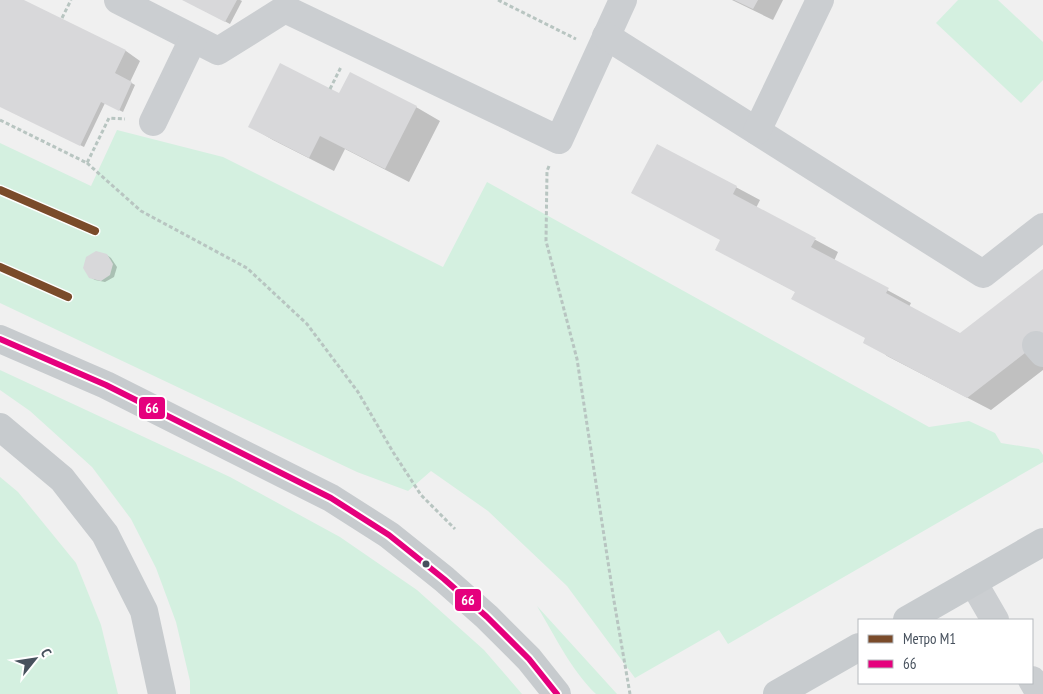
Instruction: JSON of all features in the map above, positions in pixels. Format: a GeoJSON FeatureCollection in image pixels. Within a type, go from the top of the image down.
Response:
{"type":"FeatureCollection","features":[{"type":"Feature","properties":{"kind":"main road"},"geometry":{"type":"LineString","coordinates":[[0,339],[106,385],[331,498],[389,535],[444,579],[487,617],[529,660],[556,694]]}},
{"type":"Feature","properties":{"kind":"main road"},"geometry":{"type":"LineString","coordinates":[[0,427],[62,479],[105,534],[144,611],[162,694]]}},
{"type":"Feature","properties":{"kind":"main road"},"geometry":{"type":"LineString","coordinates":[[909,619],[1043,542]]}},
{"type":"Feature","properties":{"kind":"main road"},"geometry":{"type":"LineString","coordinates":[[777,694],[858,648]]}},
{"type":"Feature","properties":{"kind":"street"},"geometry":{"type":"LineString","coordinates":[[118,0],[218,52],[278,4],[559,140],[624,0]]}},
{"type":"Feature","properties":{"kind":"street"},"geometry":{"type":"LineString","coordinates":[[757,131],[820,0]]}},
{"type":"Feature","properties":{"kind":"street"},"geometry":{"type":"LineString","coordinates":[[153,122],[193,39]]}},
{"type":"Feature","properties":{"kind":"street"},"geometry":{"type":"LineString","coordinates":[[603,43],[757,131],[983,274],[1043,227]]}},
{"type":"Feature","properties":{"kind":"street"},"geometry":{"type":"LineString","coordinates":[[973,582],[994,619]]}},
{"type":"Feature","properties":{"kind":"street"},"geometry":{"type":"LineString","coordinates":[[1033,682],[1040,694]]}},
{"type":"Feature","properties":{"kind":"path"},"geometry":{"type":"LineString","coordinates":[[62,18],[71,0]]}},
{"type":"Feature","properties":{"kind":"path"},"geometry":{"type":"LineString","coordinates":[[498,0],[603,43]]}},
{"type":"Feature","properties":{"kind":"path"},"geometry":{"type":"LineString","coordinates":[[330,89],[335,80]]}},
{"type":"Feature","properties":{"kind":"path"},"geometry":{"type":"LineString","coordinates":[[87,163],[109,118]]}},
{"type":"Feature","properties":{"kind":"path"},"geometry":{"type":"LineString","coordinates":[[0,120],[87,163],[141,211],[247,268],[307,324],[358,392],[421,495],[455,529]]}},
{"type":"Feature","properties":{"kind":"path"},"geometry":{"type":"LineString","coordinates":[[559,140],[547,171],[546,241],[577,359],[630,694]]}},
{"type":"Feature","properties":{"kind":"green space"},"geometry":{"type":"Polygon","coordinates":[[[958,0],[998,0],[1043,42],[1043,80],[1021,103],[936,23],[958,0]]]}},
{"type":"Feature","properties":{"kind":"green space"},"geometry":{"type":"Polygon","coordinates":[[[117,130],[223,157],[443,267],[487,182],[929,427],[969,421],[995,433],[1001,443],[1039,449],[1043,455],[1043,462],[728,644],[719,630],[635,678],[567,586],[488,511],[431,471],[408,491],[357,472],[0,303],[0,143],[91,186],[117,130]]]}},
{"type":"Feature","properties":{"kind":"green space"},"geometry":{"type":"Polygon","coordinates":[[[0,370],[230,477],[340,537],[417,590],[484,650],[522,694],[190,694],[190,681],[176,622],[156,568],[131,519],[92,467],[30,411],[0,390],[0,370]]]}},
{"type":"Feature","properties":{"kind":"green space"},"geometry":{"type":"Polygon","coordinates":[[[0,477],[18,492],[76,563],[101,625],[118,694],[0,694],[0,477]]]}},
{"type":"Feature","properties":{"kind":"green space"},"geometry":{"type":"Polygon","coordinates":[[[537,606],[617,694],[596,694],[587,685],[564,652],[537,606]]]}},
{"type":"Feature","properties":{"kind":"building"},"geometry":{"type":"Polygon","coordinates":[[[0,0],[24,0],[126,50],[115,73],[132,82],[119,111],[101,102],[80,146],[0,107],[0,0]]]}},
{"type":"Feature","properties":{"kind":"building"},"geometry":{"type":"Polygon","coordinates":[[[182,0],[237,0],[225,22],[182,0]]]}},
{"type":"Feature","properties":{"kind":"building"},"geometry":{"type":"Polygon","coordinates":[[[734,0],[758,0],[753,9],[734,0]]]}},
{"type":"Feature","properties":{"kind":"building"},"geometry":{"type":"Polygon","coordinates":[[[280,63],[339,93],[350,72],[417,106],[385,169],[320,136],[309,158],[248,127],[280,63]]]}},
{"type":"Feature","properties":{"kind":"building"},"geometry":{"type":"Polygon","coordinates":[[[657,144],[737,186],[733,194],[816,238],[811,247],[889,288],[886,293],[960,333],[1043,269],[1043,339],[967,398],[863,343],[865,338],[791,299],[795,292],[715,250],[720,240],[631,193],[657,144]]]}},
{"type":"Feature","properties":{"kind":"building"},"geometry":{"type":"Polygon","coordinates":[[[96,251],[107,254],[113,264],[110,275],[101,281],[89,278],[83,268],[86,257],[96,251]]]}},
{"type":"Feature","properties":{"kind":"metro line","name":"M1"},"geometry":{"type":"LineString","coordinates":[[0,190],[95,231]]}},
{"type":"Feature","properties":{"kind":"metro line","name":"M1"},"geometry":{"type":"LineString","coordinates":[[0,267],[68,297]]}},
{"type":"Feature","properties":{"kind":"transit line","name":"66"},"geometry":{"type":"LineString","coordinates":[[0,339],[106,385],[331,498],[389,535],[444,579],[487,617],[529,659],[557,694]]}}]}
